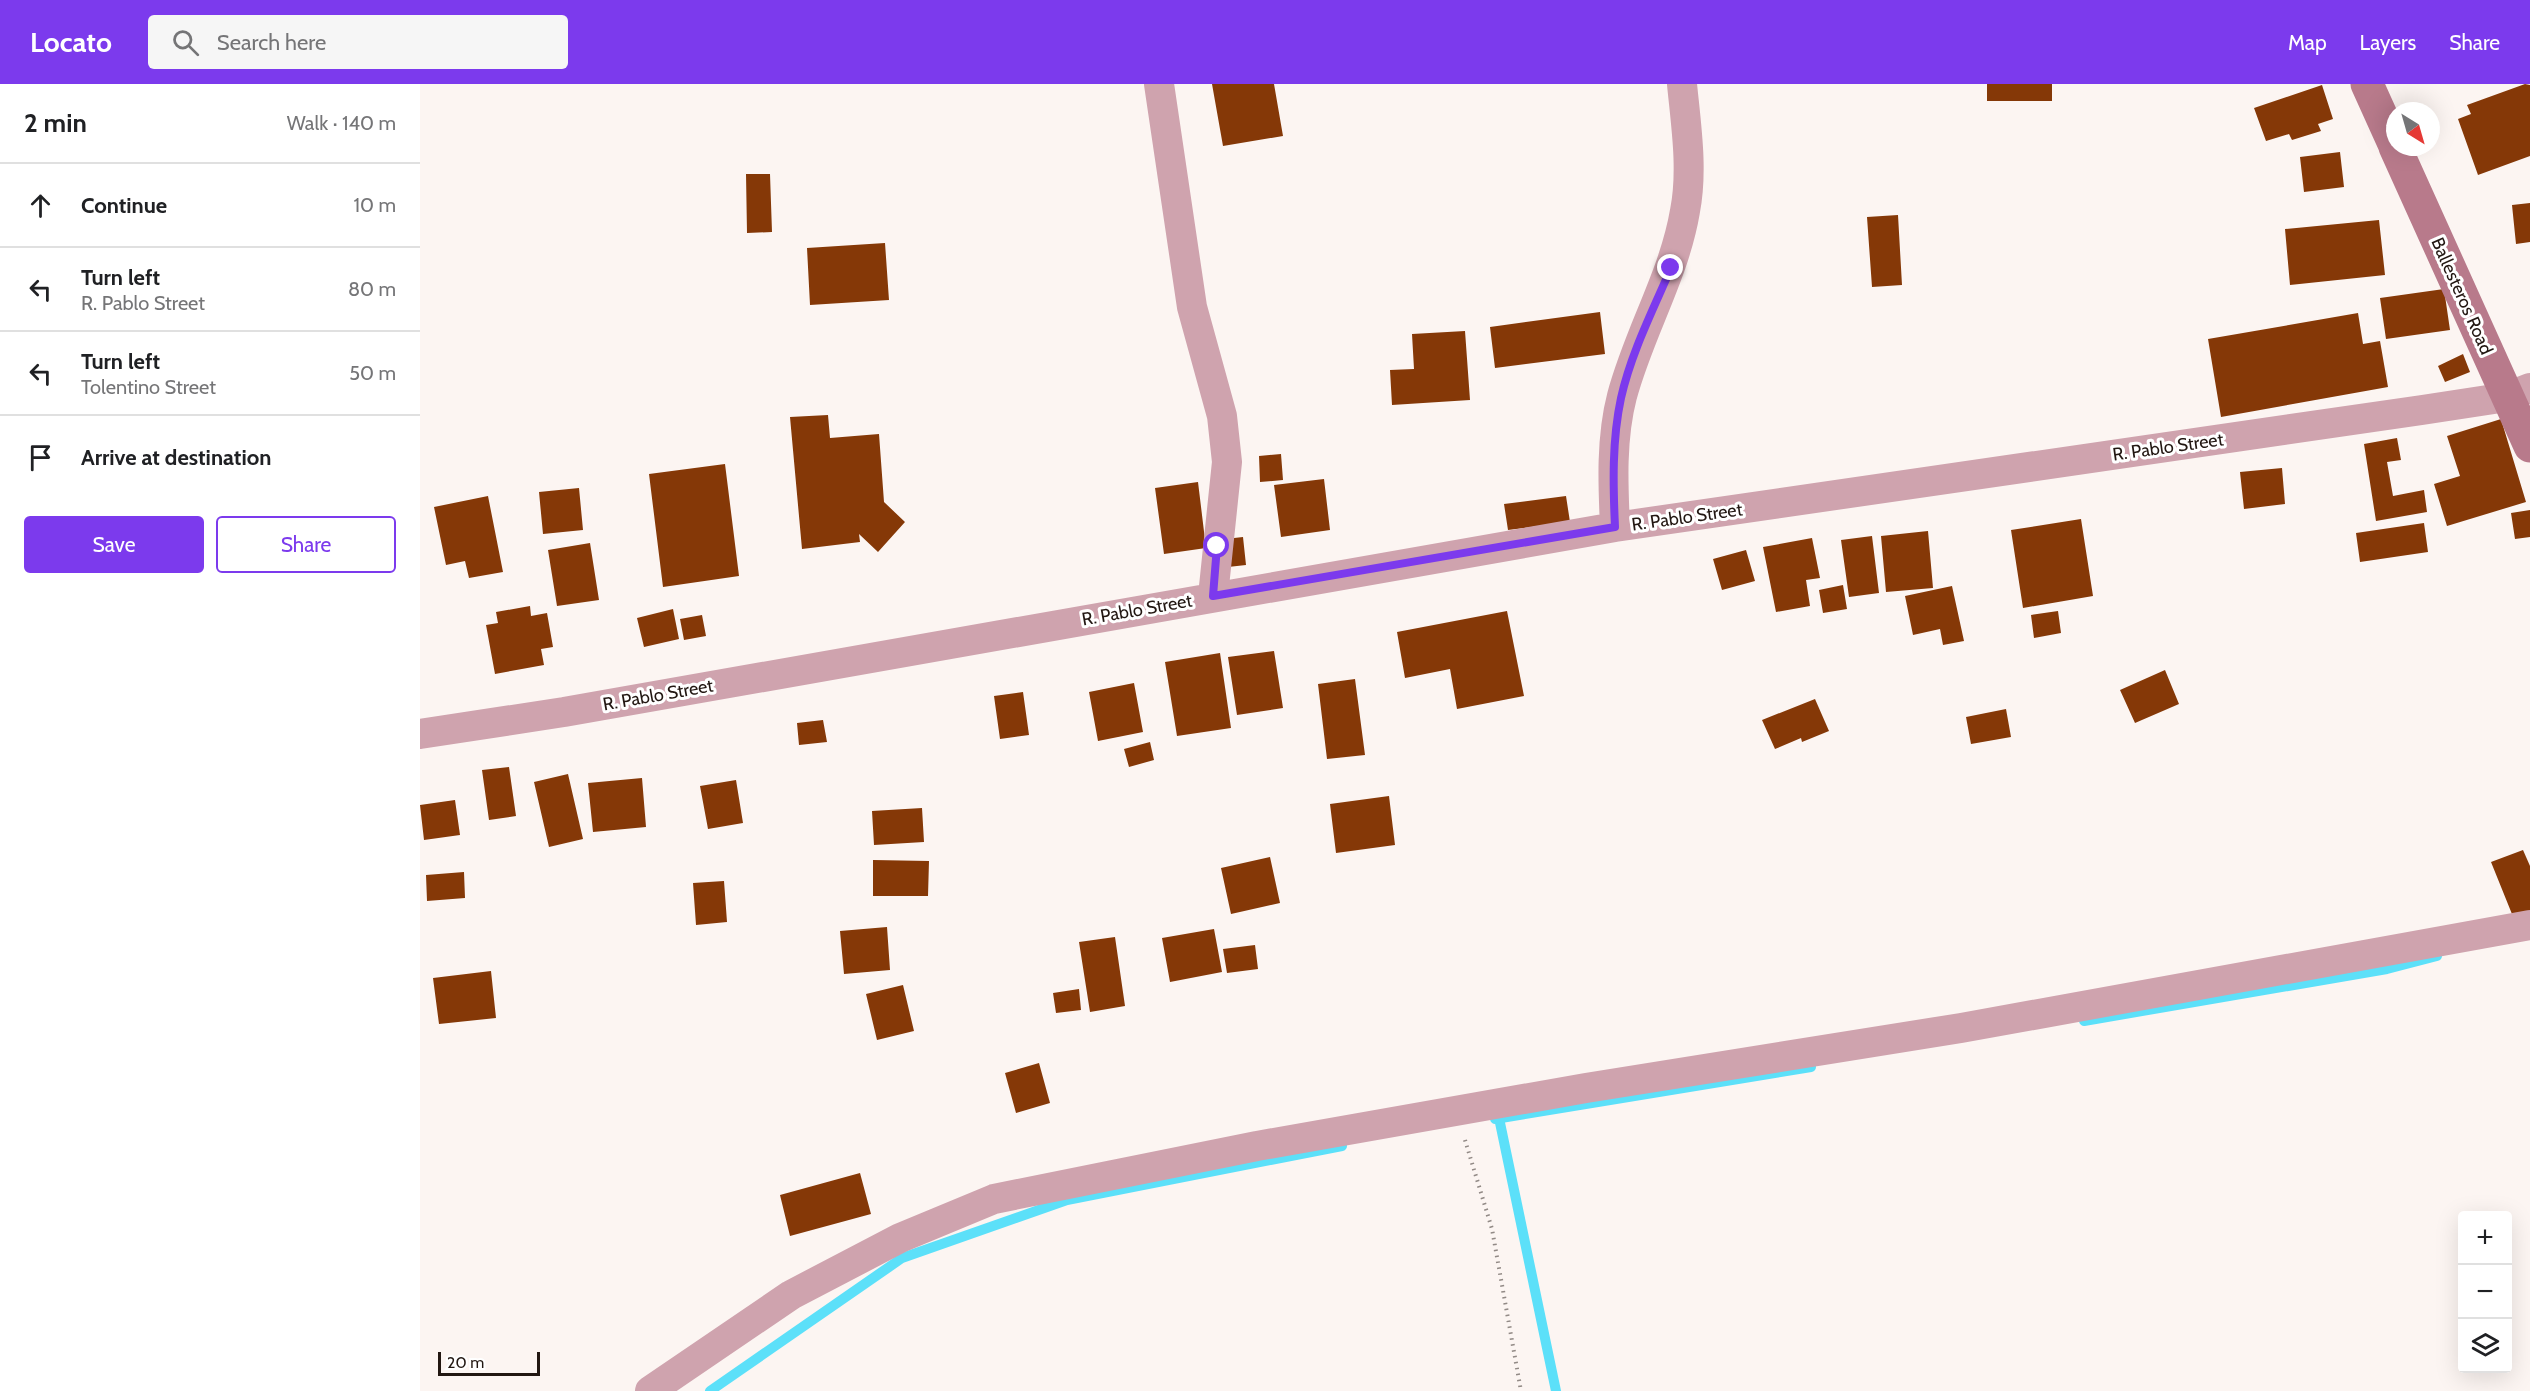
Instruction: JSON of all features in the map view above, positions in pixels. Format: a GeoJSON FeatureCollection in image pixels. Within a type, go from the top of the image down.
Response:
{"type":"FeatureCollection","features":[{"type":"Feature","properties":{"kind":"main road","name":"Ballesteros Road"},"geometry":{"type":"LineString","coordinates":[[2367,84],[2386,126]]}},
{"type":"Feature","properties":{"kind":"main road","name":"Ballesteros Road"},"geometry":{"type":"LineString","coordinates":[[2400,156],[2518,392],[2530,446]]}},
{"type":"Feature","properties":{"kind":"street"},"geometry":{"type":"LineString","coordinates":[[1159,84],[1192,307],[1222,416],[1227,462],[1213,596]]}},
{"type":"Feature","properties":{"kind":"street"},"geometry":{"type":"LineString","coordinates":[[1615,527],[1613,466],[1621,398],[1638,345],[1671,268],[1686,210],[1688,136],[1682,84]]}},
{"type":"Feature","properties":{"kind":"street","name":"R. Pablo Street"},"geometry":{"type":"LineString","coordinates":[[420,734],[564,712],[1615,527],[2518,392]]}},
{"type":"Feature","properties":{"kind":"street"},"geometry":{"type":"LineString","coordinates":[[650,1391],[791,1295],[900,1238],[994,1199],[1235,1150],[1456,1111],[1961,1028],[2530,925]]}},
{"type":"Feature","properties":{"kind":"path"},"geometry":{"type":"LineString","coordinates":[[1456,1111],[1492,1229],[1521,1391]]}},
{"type":"Feature","properties":{"kind":"building"},"geometry":{"type":"Polygon","coordinates":[[[1212,84],[1274,84],[1283,136],[1223,146],[1212,84]]]}},
{"type":"Feature","properties":{"kind":"building"},"geometry":{"type":"Polygon","coordinates":[[[1987,84],[2052,84],[2052,101],[1987,101],[1987,84]]]}},
{"type":"Feature","properties":{"kind":"building"},"geometry":{"type":"Polygon","coordinates":[[[2525,84],[2530,85],[2530,156],[2478,175],[2458,119],[2471,114],[2467,105],[2525,84]]]}},
{"type":"Feature","properties":{"kind":"building"},"geometry":{"type":"Polygon","coordinates":[[[2322,85],[2333,119],[2318,124],[2321,131],[2292,140],[2289,134],[2266,141],[2254,108],[2322,85]]]}},
{"type":"Feature","properties":{"kind":"building"},"geometry":{"type":"Polygon","coordinates":[[[2340,152],[2344,187],[2304,192],[2300,157],[2340,152]]]}},
{"type":"Feature","properties":{"kind":"building"},"geometry":{"type":"Polygon","coordinates":[[[746,174],[770,174],[772,232],[747,233],[746,174]]]}},
{"type":"Feature","properties":{"kind":"building"},"geometry":{"type":"Polygon","coordinates":[[[2530,203],[2530,242],[2516,244],[2512,205],[2530,203]]]}},
{"type":"Feature","properties":{"kind":"building"},"geometry":{"type":"Polygon","coordinates":[[[1898,215],[1902,285],[1872,287],[1867,217],[1898,215]]]}},
{"type":"Feature","properties":{"kind":"building"},"geometry":{"type":"Polygon","coordinates":[[[2379,220],[2385,275],[2290,285],[2285,229],[2379,220]]]}},
{"type":"Feature","properties":{"kind":"building"},"geometry":{"type":"Polygon","coordinates":[[[885,243],[889,300],[810,305],[807,248],[885,243]]]}},
{"type":"Feature","properties":{"kind":"building"},"geometry":{"type":"Polygon","coordinates":[[[2444,289],[2450,330],[2386,339],[2380,298],[2444,289]]]}},
{"type":"Feature","properties":{"kind":"building"},"geometry":{"type":"Polygon","coordinates":[[[1600,312],[1605,354],[1495,368],[1490,327],[1600,312]]]}},
{"type":"Feature","properties":{"kind":"building"},"geometry":{"type":"Polygon","coordinates":[[[2358,313],[2363,344],[2380,341],[2388,387],[2221,417],[2208,339],[2358,313]]]}},
{"type":"Feature","properties":{"kind":"building"},"geometry":{"type":"Polygon","coordinates":[[[1465,331],[1470,400],[1392,405],[1390,370],[1414,369],[1412,334],[1465,331]]]}},
{"type":"Feature","properties":{"kind":"building"},"geometry":{"type":"Polygon","coordinates":[[[2463,354],[2470,372],[2445,382],[2438,366],[2463,354]]]}},
{"type":"Feature","properties":{"kind":"building"},"geometry":{"type":"Polygon","coordinates":[[[828,415],[830,438],[879,434],[884,502],[905,522],[878,552],[859,534],[860,542],[802,549],[790,417],[828,415]]]}},
{"type":"Feature","properties":{"kind":"building"},"geometry":{"type":"Polygon","coordinates":[[[2501,419],[2526,502],[2447,526],[2434,484],[2460,476],[2447,436],[2501,419]]]}},
{"type":"Feature","properties":{"kind":"building"},"geometry":{"type":"Polygon","coordinates":[[[2397,438],[2401,460],[2387,462],[2393,496],[2424,490],[2427,512],[2376,521],[2364,444],[2397,438]]]}},
{"type":"Feature","properties":{"kind":"building"},"geometry":{"type":"Polygon","coordinates":[[[1281,454],[1283,480],[1260,482],[1259,456],[1281,454]]]}},
{"type":"Feature","properties":{"kind":"building"},"geometry":{"type":"Polygon","coordinates":[[[725,464],[739,576],[663,587],[649,474],[725,464]]]}},
{"type":"Feature","properties":{"kind":"building"},"geometry":{"type":"Polygon","coordinates":[[[2282,468],[2285,504],[2244,509],[2240,472],[2282,468]]]}},
{"type":"Feature","properties":{"kind":"building"},"geometry":{"type":"Polygon","coordinates":[[[1324,479],[1330,530],[1281,537],[1274,485],[1324,479]]]}},
{"type":"Feature","properties":{"kind":"building"},"geometry":{"type":"Polygon","coordinates":[[[1198,482],[1206,548],[1164,554],[1155,488],[1198,482]]]}},
{"type":"Feature","properties":{"kind":"building"},"geometry":{"type":"Polygon","coordinates":[[[579,488],[583,530],[543,534],[539,492],[579,488]]]}},
{"type":"Feature","properties":{"kind":"building"},"geometry":{"type":"Polygon","coordinates":[[[488,496],[503,572],[469,578],[465,561],[446,565],[434,507],[488,496]]]}},
{"type":"Feature","properties":{"kind":"building"},"geometry":{"type":"Polygon","coordinates":[[[1566,496],[1570,522],[1508,530],[1504,504],[1566,496]]]}},
{"type":"Feature","properties":{"kind":"building"},"geometry":{"type":"Polygon","coordinates":[[[2530,510],[2530,537],[2515,539],[2511,513],[2530,510]]]}},
{"type":"Feature","properties":{"kind":"building"},"geometry":{"type":"Polygon","coordinates":[[[2081,519],[2093,596],[2023,608],[2011,530],[2081,519]]]}},
{"type":"Feature","properties":{"kind":"building"},"geometry":{"type":"Polygon","coordinates":[[[2424,523],[2428,552],[2360,562],[2356,533],[2424,523]]]}},
{"type":"Feature","properties":{"kind":"building"},"geometry":{"type":"Polygon","coordinates":[[[1928,531],[1933,588],[1886,592],[1881,536],[1928,531]]]}},
{"type":"Feature","properties":{"kind":"building"},"geometry":{"type":"Polygon","coordinates":[[[1872,536],[1879,593],[1849,597],[1841,540],[1872,536]]]}},
{"type":"Feature","properties":{"kind":"building"},"geometry":{"type":"Polygon","coordinates":[[[1243,537],[1246,565],[1228,567],[1225,539],[1243,537]]]}},
{"type":"Feature","properties":{"kind":"building"},"geometry":{"type":"Polygon","coordinates":[[[1812,538],[1820,578],[1806,580],[1810,606],[1776,612],[1763,547],[1812,538]]]}},
{"type":"Feature","properties":{"kind":"building"},"geometry":{"type":"Polygon","coordinates":[[[590,543],[599,600],[557,606],[548,550],[590,543]]]}},
{"type":"Feature","properties":{"kind":"building"},"geometry":{"type":"Polygon","coordinates":[[[1746,550],[1755,581],[1722,590],[1713,559],[1746,550]]]}},
{"type":"Feature","properties":{"kind":"building"},"geometry":{"type":"Polygon","coordinates":[[[1843,585],[1847,609],[1823,613],[1819,590],[1843,585]]]}},
{"type":"Feature","properties":{"kind":"building"},"geometry":{"type":"Polygon","coordinates":[[[1952,586],[1964,641],[1943,645],[1940,629],[1913,635],[1905,596],[1952,586]]]}},
{"type":"Feature","properties":{"kind":"building"},"geometry":{"type":"Polygon","coordinates":[[[530,606],[531,616],[547,613],[553,647],[541,649],[544,665],[495,674],[486,625],[498,623],[496,612],[530,606]]]}},
{"type":"Feature","properties":{"kind":"building"},"geometry":{"type":"Polygon","coordinates":[[[673,609],[679,639],[644,647],[637,618],[673,609]]]}},
{"type":"Feature","properties":{"kind":"building"},"geometry":{"type":"Polygon","coordinates":[[[1507,611],[1524,696],[1457,709],[1450,669],[1405,678],[1397,632],[1507,611]]]}},
{"type":"Feature","properties":{"kind":"building"},"geometry":{"type":"Polygon","coordinates":[[[2058,611],[2061,633],[2034,638],[2031,615],[2058,611]]]}},
{"type":"Feature","properties":{"kind":"building"},"geometry":{"type":"Polygon","coordinates":[[[702,615],[706,636],[684,640],[680,619],[702,615]]]}},
{"type":"Feature","properties":{"kind":"building"},"geometry":{"type":"Polygon","coordinates":[[[1274,651],[1283,708],[1237,715],[1228,657],[1274,651]]]}},
{"type":"Feature","properties":{"kind":"building"},"geometry":{"type":"Polygon","coordinates":[[[1220,653],[1231,728],[1177,736],[1165,662],[1220,653]]]}},
{"type":"Feature","properties":{"kind":"building"},"geometry":{"type":"Polygon","coordinates":[[[2165,670],[2179,704],[2135,723],[2120,690],[2165,670]]]}},
{"type":"Feature","properties":{"kind":"building"},"geometry":{"type":"Polygon","coordinates":[[[1355,679],[1365,755],[1327,759],[1318,684],[1355,679]]]}},
{"type":"Feature","properties":{"kind":"building"},"geometry":{"type":"Polygon","coordinates":[[[1134,683],[1143,732],[1098,741],[1089,692],[1134,683]]]}},
{"type":"Feature","properties":{"kind":"building"},"geometry":{"type":"Polygon","coordinates":[[[1023,692],[1029,735],[1000,739],[994,696],[1023,692]]]}},
{"type":"Feature","properties":{"kind":"building"},"geometry":{"type":"Polygon","coordinates":[[[1815,699],[1829,731],[1802,742],[1801,738],[1775,749],[1762,720],[1815,699]]]}},
{"type":"Feature","properties":{"kind":"building"},"geometry":{"type":"Polygon","coordinates":[[[2006,709],[2011,737],[1971,744],[1966,717],[2006,709]]]}},
{"type":"Feature","properties":{"kind":"building"},"geometry":{"type":"Polygon","coordinates":[[[823,720],[827,742],[799,745],[797,723],[823,720]]]}},
{"type":"Feature","properties":{"kind":"building"},"geometry":{"type":"Polygon","coordinates":[[[1150,742],[1154,760],[1129,767],[1124,749],[1150,742]]]}},
{"type":"Feature","properties":{"kind":"building"},"geometry":{"type":"Polygon","coordinates":[[[509,767],[516,816],[489,820],[482,770],[509,767]]]}},
{"type":"Feature","properties":{"kind":"building"},"geometry":{"type":"Polygon","coordinates":[[[568,774],[583,839],[549,847],[534,782],[568,774]]]}},
{"type":"Feature","properties":{"kind":"building"},"geometry":{"type":"Polygon","coordinates":[[[642,778],[646,827],[593,832],[588,783],[642,778]]]}},
{"type":"Feature","properties":{"kind":"building"},"geometry":{"type":"Polygon","coordinates":[[[736,780],[743,823],[708,829],[700,786],[736,780]]]}},
{"type":"Feature","properties":{"kind":"building"},"geometry":{"type":"Polygon","coordinates":[[[1389,796],[1395,845],[1336,853],[1330,804],[1389,796]]]}},
{"type":"Feature","properties":{"kind":"building"},"geometry":{"type":"Polygon","coordinates":[[[455,800],[460,835],[424,840],[420,805],[455,800]]]}},
{"type":"Feature","properties":{"kind":"building"},"geometry":{"type":"Polygon","coordinates":[[[922,808],[924,842],[874,845],[872,811],[922,808]]]}},
{"type":"Feature","properties":{"kind":"building"},"geometry":{"type":"Polygon","coordinates":[[[2523,850],[2530,866],[2530,918],[2516,924],[2491,862],[2523,850]]]}},
{"type":"Feature","properties":{"kind":"building"},"geometry":{"type":"Polygon","coordinates":[[[1270,857],[1280,903],[1231,914],[1221,868],[1270,857]]]}},
{"type":"Feature","properties":{"kind":"building"},"geometry":{"type":"Polygon","coordinates":[[[873,860],[929,861],[928,896],[873,896],[873,860]]]}},
{"type":"Feature","properties":{"kind":"building"},"geometry":{"type":"Polygon","coordinates":[[[464,872],[465,898],[427,901],[426,875],[464,872]]]}},
{"type":"Feature","properties":{"kind":"building"},"geometry":{"type":"Polygon","coordinates":[[[724,881],[727,922],[696,925],[693,883],[724,881]]]}},
{"type":"Feature","properties":{"kind":"building"},"geometry":{"type":"Polygon","coordinates":[[[887,927],[890,970],[844,974],[840,931],[887,927]]]}},
{"type":"Feature","properties":{"kind":"building"},"geometry":{"type":"Polygon","coordinates":[[[1214,929],[1222,972],[1170,982],[1162,938],[1214,929]]]}},
{"type":"Feature","properties":{"kind":"building"},"geometry":{"type":"Polygon","coordinates":[[[1115,937],[1125,1006],[1090,1012],[1079,942],[1115,937]]]}},
{"type":"Feature","properties":{"kind":"building"},"geometry":{"type":"Polygon","coordinates":[[[1255,945],[1258,969],[1227,973],[1223,949],[1255,945]]]}},
{"type":"Feature","properties":{"kind":"building"},"geometry":{"type":"Polygon","coordinates":[[[491,971],[496,1018],[439,1024],[433,978],[491,971]]]}},
{"type":"Feature","properties":{"kind":"building"},"geometry":{"type":"Polygon","coordinates":[[[903,985],[914,1031],[877,1040],[866,994],[903,985]]]}},
{"type":"Feature","properties":{"kind":"building"},"geometry":{"type":"Polygon","coordinates":[[[1079,989],[1081,1010],[1056,1013],[1053,993],[1079,989]]]}},
{"type":"Feature","properties":{"kind":"building"},"geometry":{"type":"Polygon","coordinates":[[[1039,1063],[1050,1103],[1016,1113],[1005,1073],[1039,1063]]]}},
{"type":"Feature","properties":{"kind":"building"},"geometry":{"type":"Polygon","coordinates":[[[860,1173],[871,1214],[790,1236],[780,1195],[860,1173]]]}},
{"type":"Feature","properties":{"kind":"waterway"},"geometry":{"type":"LineString","coordinates":[[2084,1021],[2387,969],[2437,956]]}},
{"type":"Feature","properties":{"kind":"waterway"},"geometry":{"type":"LineString","coordinates":[[1495,1119],[1811,1067]]}},
{"type":"Feature","properties":{"kind":"waterway"},"geometry":{"type":"LineString","coordinates":[[1499,1118],[1556,1391]]}},
{"type":"Feature","properties":{"kind":"waterway"},"geometry":{"type":"LineString","coordinates":[[710,1391],[902,1258],[1067,1200],[1342,1146]]}},
{"type":"Feature","properties":{"kind":"route"},"geometry":{"type":"LineString","coordinates":[[1217,546],[1213,596],[1615,527],[1613,466],[1621,398],[1638,345],[1671,268]]}}]}
